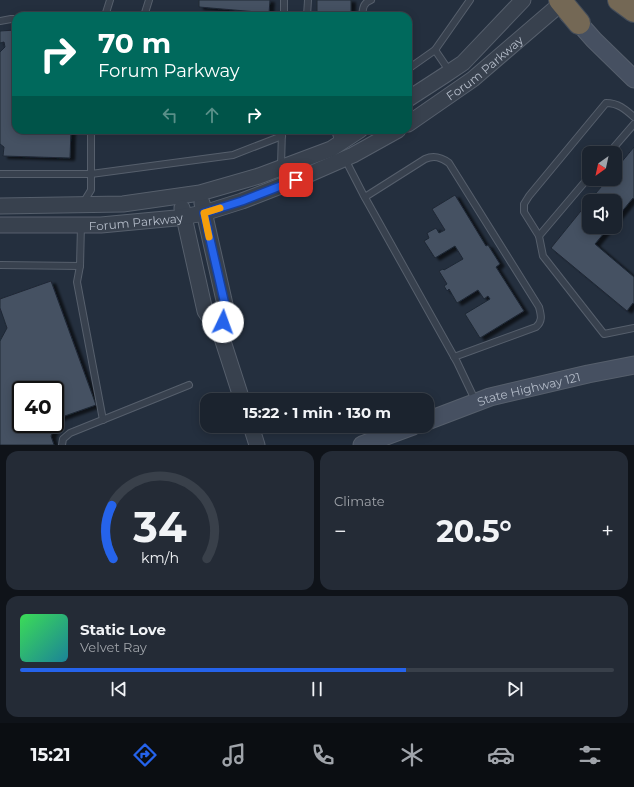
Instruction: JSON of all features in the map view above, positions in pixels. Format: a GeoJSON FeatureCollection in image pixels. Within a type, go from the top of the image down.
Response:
{"type":"FeatureCollection","features":[{"type":"Feature","properties":{"kind":"highway"},"geometry":{"type":"LineString","coordinates":[[618,0],[634,11]]}},
{"type":"Feature","properties":{"kind":"highway"},"geometry":{"type":"LineString","coordinates":[[556,2],[579,23]]}},
{"type":"Feature","properties":{"kind":"main road"},"geometry":{"type":"LineString","coordinates":[[579,23],[594,40],[634,79]]}},
{"type":"Feature","properties":{"kind":"main road","name":"State Highway 121"},"geometry":{"type":"LineString","coordinates":[[434,418],[498,396],[588,374],[634,365]]}},
{"type":"Feature","properties":{"kind":"main road"},"geometry":{"type":"LineString","coordinates":[[362,445],[394,433]]}},
{"type":"Feature","properties":{"kind":"street","name":"Forum Parkway"},"geometry":{"type":"LineString","coordinates":[[412,96],[463,63],[522,0]]}},
{"type":"Feature","properties":{"kind":"street","name":"Forum Parkway"},"geometry":{"type":"LineString","coordinates":[[412,121],[473,79],[556,2]]}},
{"type":"Feature","properties":{"kind":"street"},"geometry":{"type":"LineString","coordinates":[[450,72],[461,87]]}},
{"type":"Feature","properties":{"kind":"street","name":"Forum Parkway"},"geometry":{"type":"LineString","coordinates":[[0,206],[123,204],[200,192],[259,176],[330,149],[337,137],[347,134]]}},
{"type":"Feature","properties":{"kind":"street","name":"Forum Parkway"},"geometry":{"type":"LineString","coordinates":[[0,225],[101,225],[204,213],[242,201],[286,184],[345,159],[391,134]]}},
{"type":"Feature","properties":{"kind":"street"},"geometry":{"type":"LineString","coordinates":[[281,167],[286,184]]}},
{"type":"Feature","properties":{"kind":"street"},"geometry":{"type":"LineString","coordinates":[[200,192],[226,309],[221,335]]}},
{"type":"Feature","properties":{"kind":"street"},"geometry":{"type":"LineString","coordinates":[[180,196],[205,311],[221,335],[240,393]]}},
{"type":"Feature","properties":{"kind":"street"},"geometry":{"type":"LineString","coordinates":[[81,225],[82,205]]}},
{"type":"Feature","properties":{"kind":"street"},"geometry":{"type":"LineString","coordinates":[[253,433],[257,445]]}},
{"type":"Feature","properties":{"kind":"lane"},"geometry":{"type":"LineString","coordinates":[[106,12],[110,0]]}},
{"type":"Feature","properties":{"kind":"lane"},"geometry":{"type":"LineString","coordinates":[[145,12],[149,0]]}},
{"type":"Feature","properties":{"kind":"lane"},"geometry":{"type":"LineString","coordinates":[[284,0],[284,12]]}},
{"type":"Feature","properties":{"kind":"lane"},"geometry":{"type":"LineString","coordinates":[[307,12],[308,0]]}},
{"type":"Feature","properties":{"kind":"lane"},"geometry":{"type":"LineString","coordinates":[[362,12],[362,8],[371,0]]}},
{"type":"Feature","properties":{"kind":"lane"},"geometry":{"type":"LineString","coordinates":[[412,66],[435,50],[470,0]]}},
{"type":"Feature","properties":{"kind":"lane"},"geometry":{"type":"LineString","coordinates":[[0,20],[12,19]]}},
{"type":"Feature","properties":{"kind":"lane"},"geometry":{"type":"LineString","coordinates":[[435,50],[450,72]]}},
{"type":"Feature","properties":{"kind":"lane"},"geometry":{"type":"LineString","coordinates":[[634,117],[625,109],[613,103],[606,103],[524,204],[524,212],[539,236],[543,256],[604,334],[634,328]]}},
{"type":"Feature","properties":{"kind":"lane"},"geometry":{"type":"LineString","coordinates":[[616,146],[634,124]]}},
{"type":"Feature","properties":{"kind":"lane"},"geometry":{"type":"LineString","coordinates":[[82,205],[91,190],[91,134]]}},
{"type":"Feature","properties":{"kind":"lane"},"geometry":{"type":"LineString","coordinates":[[0,174],[91,174],[233,155],[280,134]]}},
{"type":"Feature","properties":{"kind":"lane"},"geometry":{"type":"LineString","coordinates":[[281,167],[282,134]]}},
{"type":"Feature","properties":{"kind":"lane"},"geometry":{"type":"LineString","coordinates":[[365,197],[425,159],[435,156],[444,159],[449,163],[539,307],[541,320],[536,327],[454,357]]}},
{"type":"Feature","properties":{"kind":"lane"},"geometry":{"type":"LineString","coordinates":[[345,159],[454,357],[476,403]]}},
{"type":"Feature","properties":{"kind":"lane"},"geometry":{"type":"LineString","coordinates":[[539,236],[582,185]]}},
{"type":"Feature","properties":{"kind":"lane"},"geometry":{"type":"LineString","coordinates":[[81,225],[80,266],[77,282],[103,420]]}},
{"type":"Feature","properties":{"kind":"lane"},"geometry":{"type":"LineString","coordinates":[[0,265],[80,266]]}},
{"type":"Feature","properties":{"kind":"lane"},"geometry":{"type":"LineString","coordinates":[[62,445],[63,439],[70,433],[189,385]]}},
{"type":"Feature","properties":{"kind":"building"},"geometry":{"type":"Polygon","coordinates":[[[199,0],[270,0],[269,12],[199,7],[199,0]]]}},
{"type":"Feature","properties":{"kind":"building"},"geometry":{"type":"Polygon","coordinates":[[[317,0],[351,0],[351,12],[317,12],[317,0]]]}},
{"type":"Feature","properties":{"kind":"building"},"geometry":{"type":"Polygon","coordinates":[[[12,30],[12,134],[71,134],[70,158],[3,156],[4,147],[0,144],[0,52],[5,47],[4,42],[0,43],[0,31],[12,30]]]}},
{"type":"Feature","properties":{"kind":"building"},"geometry":{"type":"Polygon","coordinates":[[[634,147],[634,199],[633,198],[622,211],[622,194],[595,194],[602,186],[622,186],[622,162],[634,147]]]}},
{"type":"Feature","properties":{"kind":"building"},"geometry":{"type":"Polygon","coordinates":[[[455,195],[486,246],[488,245],[500,264],[496,267],[524,311],[480,338],[465,314],[490,299],[488,296],[484,299],[478,290],[457,303],[449,289],[447,291],[444,286],[447,284],[439,271],[444,270],[463,259],[455,246],[435,258],[424,241],[429,238],[427,233],[436,228],[439,233],[445,230],[432,209],[455,195]]]}},
{"type":"Feature","properties":{"kind":"building"},"geometry":{"type":"Polygon","coordinates":[[[582,210],[582,234],[603,234],[595,244],[634,277],[634,304],[633,303],[627,311],[551,248],[582,210]]]}},
{"type":"Feature","properties":{"kind":"building"},"geometry":{"type":"Polygon","coordinates":[[[51,281],[96,405],[64,416],[64,381],[12,381],[12,433],[52,433],[51,436],[54,445],[0,445],[0,341],[7,328],[0,308],[0,299],[51,281]]]}},
{"type":"Feature","properties":{"kind":"slow traffic"},"geometry":{"type":"LineString","coordinates":[[209,237],[204,213],[220,208]]}},
{"type":"Feature","properties":{"kind":"route"},"geometry":{"type":"LineString","coordinates":[[223,322],[226,309],[204,213],[242,201],[296,180]]}}]}
